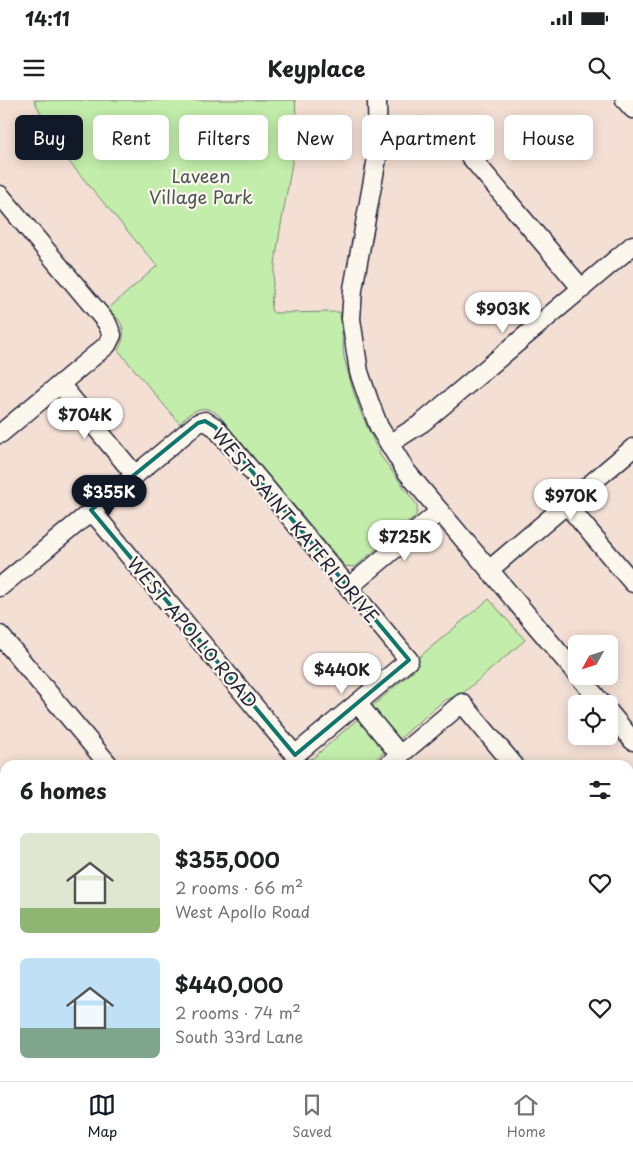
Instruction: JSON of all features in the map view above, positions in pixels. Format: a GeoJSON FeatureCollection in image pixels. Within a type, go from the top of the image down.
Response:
{"type":"FeatureCollection","features":[{"type":"Feature","properties":{"kind":"street"},"geometry":{"type":"LineString","coordinates":[[377,100],[378,154],[353,289],[351,320],[359,372],[376,418],[406,471],[568,664]]}},
{"type":"Feature","properties":{"kind":"street"},"geometry":{"type":"LineString","coordinates":[[625,100],[633,109]]}},
{"type":"Feature","properties":{"kind":"street"},"geometry":{"type":"LineString","coordinates":[[472,160],[582,289]]}},
{"type":"Feature","properties":{"kind":"street"},"geometry":{"type":"LineString","coordinates":[[0,195],[107,323],[112,335],[107,345],[1,430]]}},
{"type":"Feature","properties":{"kind":"street"},"geometry":{"type":"LineString","coordinates":[[389,444],[422,423],[633,246]]}},
{"type":"Feature","properties":{"kind":"street"},"geometry":{"type":"LineString","coordinates":[[0,587],[134,475],[60,384]]}},
{"type":"Feature","properties":{"kind":"street","name":"WEST SAINT KATERI DRIVE"},"geometry":{"type":"LineString","coordinates":[[134,475],[198,423],[206,422],[214,427],[409,660],[357,703]]}},
{"type":"Feature","properties":{"kind":"street"},"geometry":{"type":"LineString","coordinates":[[489,570],[633,448]]}},
{"type":"Feature","properties":{"kind":"street"},"geometry":{"type":"LineString","coordinates":[[566,504],[633,583]]}},
{"type":"Feature","properties":{"kind":"street","name":"WEST APOLLO ROAD"},"geometry":{"type":"LineString","coordinates":[[91,510],[295,754],[357,703]]}},
{"type":"Feature","properties":{"kind":"street"},"geometry":{"type":"LineString","coordinates":[[349,587],[440,512]]}},
{"type":"Feature","properties":{"kind":"street"},"geometry":{"type":"LineString","coordinates":[[0,634],[105,760]]}},
{"type":"Feature","properties":{"kind":"street"},"geometry":{"type":"LineString","coordinates":[[586,685],[594,695]]}},
{"type":"Feature","properties":{"kind":"street"},"geometry":{"type":"LineString","coordinates":[[357,703],[394,760],[462,703],[510,760]]}},
{"type":"Feature","properties":{"kind":"street"},"geometry":{"type":"LineString","coordinates":[[618,723],[633,741]]}},
{"type":"Feature","properties":{"kind":"highlighted area"},"geometry":{"type":"Polygon","coordinates":[[[205,421],[215,427],[409,660],[295,755],[91,510],[198,423],[205,421]]]}},
{"type":"Feature","properties":{"kind":"green space","name":"Laveen Village Park"},"geometry":{"type":"Polygon","coordinates":[[[34,100],[295,100],[296,115],[278,115],[278,160],[293,160],[278,243],[271,310],[274,313],[340,312],[344,357],[362,415],[380,455],[417,505],[416,516],[355,567],[345,566],[223,419],[211,410],[199,409],[186,417],[180,424],[118,350],[123,337],[122,327],[117,318],[108,309],[157,266],[68,160],[83,160],[83,115],[42,115],[34,100]]]}},
{"type":"Feature","properties":{"kind":"green space"},"geometry":{"type":"Polygon","coordinates":[[[489,599],[525,640],[462,694],[443,701],[375,760],[305,760],[313,758],[415,669],[418,658],[489,599]]]}}]}
